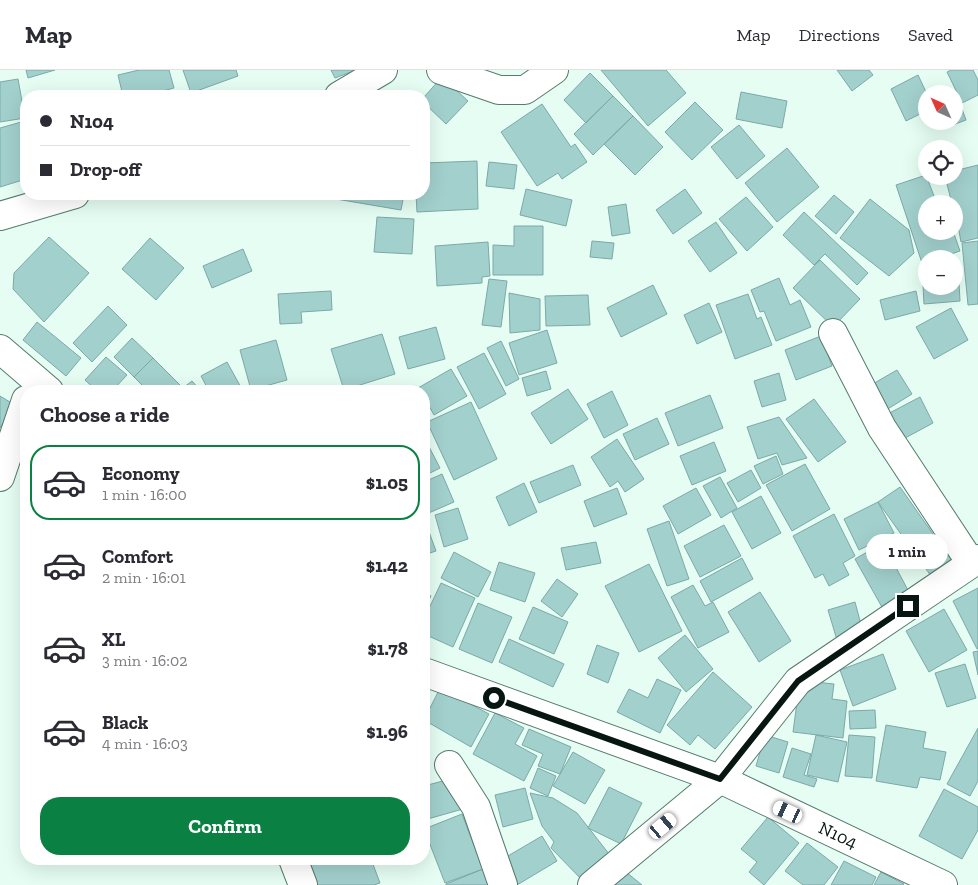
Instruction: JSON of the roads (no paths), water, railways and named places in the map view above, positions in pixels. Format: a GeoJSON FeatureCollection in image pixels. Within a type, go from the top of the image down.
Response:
{"type":"FeatureCollection","features":[{"type":"Feature","properties":{"kind":"street"},"geometry":{"type":"LineString","coordinates":[[349,90],[383,70]]}},
{"type":"Feature","properties":{"kind":"street"},"geometry":{"type":"LineString","coordinates":[[441,70],[499,90],[525,90],[554,70]]}},
{"type":"Feature","properties":{"kind":"street"},"geometry":{"type":"LineString","coordinates":[[0,216],[54,200]]}},
{"type":"Feature","properties":{"kind":"street"},"geometry":{"type":"LineString","coordinates":[[592,885],[720,779],[798,681],[975,561],[882,428],[833,333]]}},
{"type":"Feature","properties":{"kind":"street"},"geometry":{"type":"LineString","coordinates":[[0,349],[31,385]]}},
{"type":"Feature","properties":{"kind":"street"},"geometry":{"type":"LineString","coordinates":[[0,477],[20,427]]}},
{"type":"Feature","properties":{"kind":"street","name":"N104"},"geometry":{"type":"LineString","coordinates":[[430,674],[720,779],[943,885]]}},
{"type":"Feature","properties":{"kind":"street"},"geometry":{"type":"LineString","coordinates":[[448,765],[476,807],[503,885]]}},
{"type":"Feature","properties":{"kind":"street"},"geometry":{"type":"LineString","coordinates":[[295,865],[303,885]]}}]}
